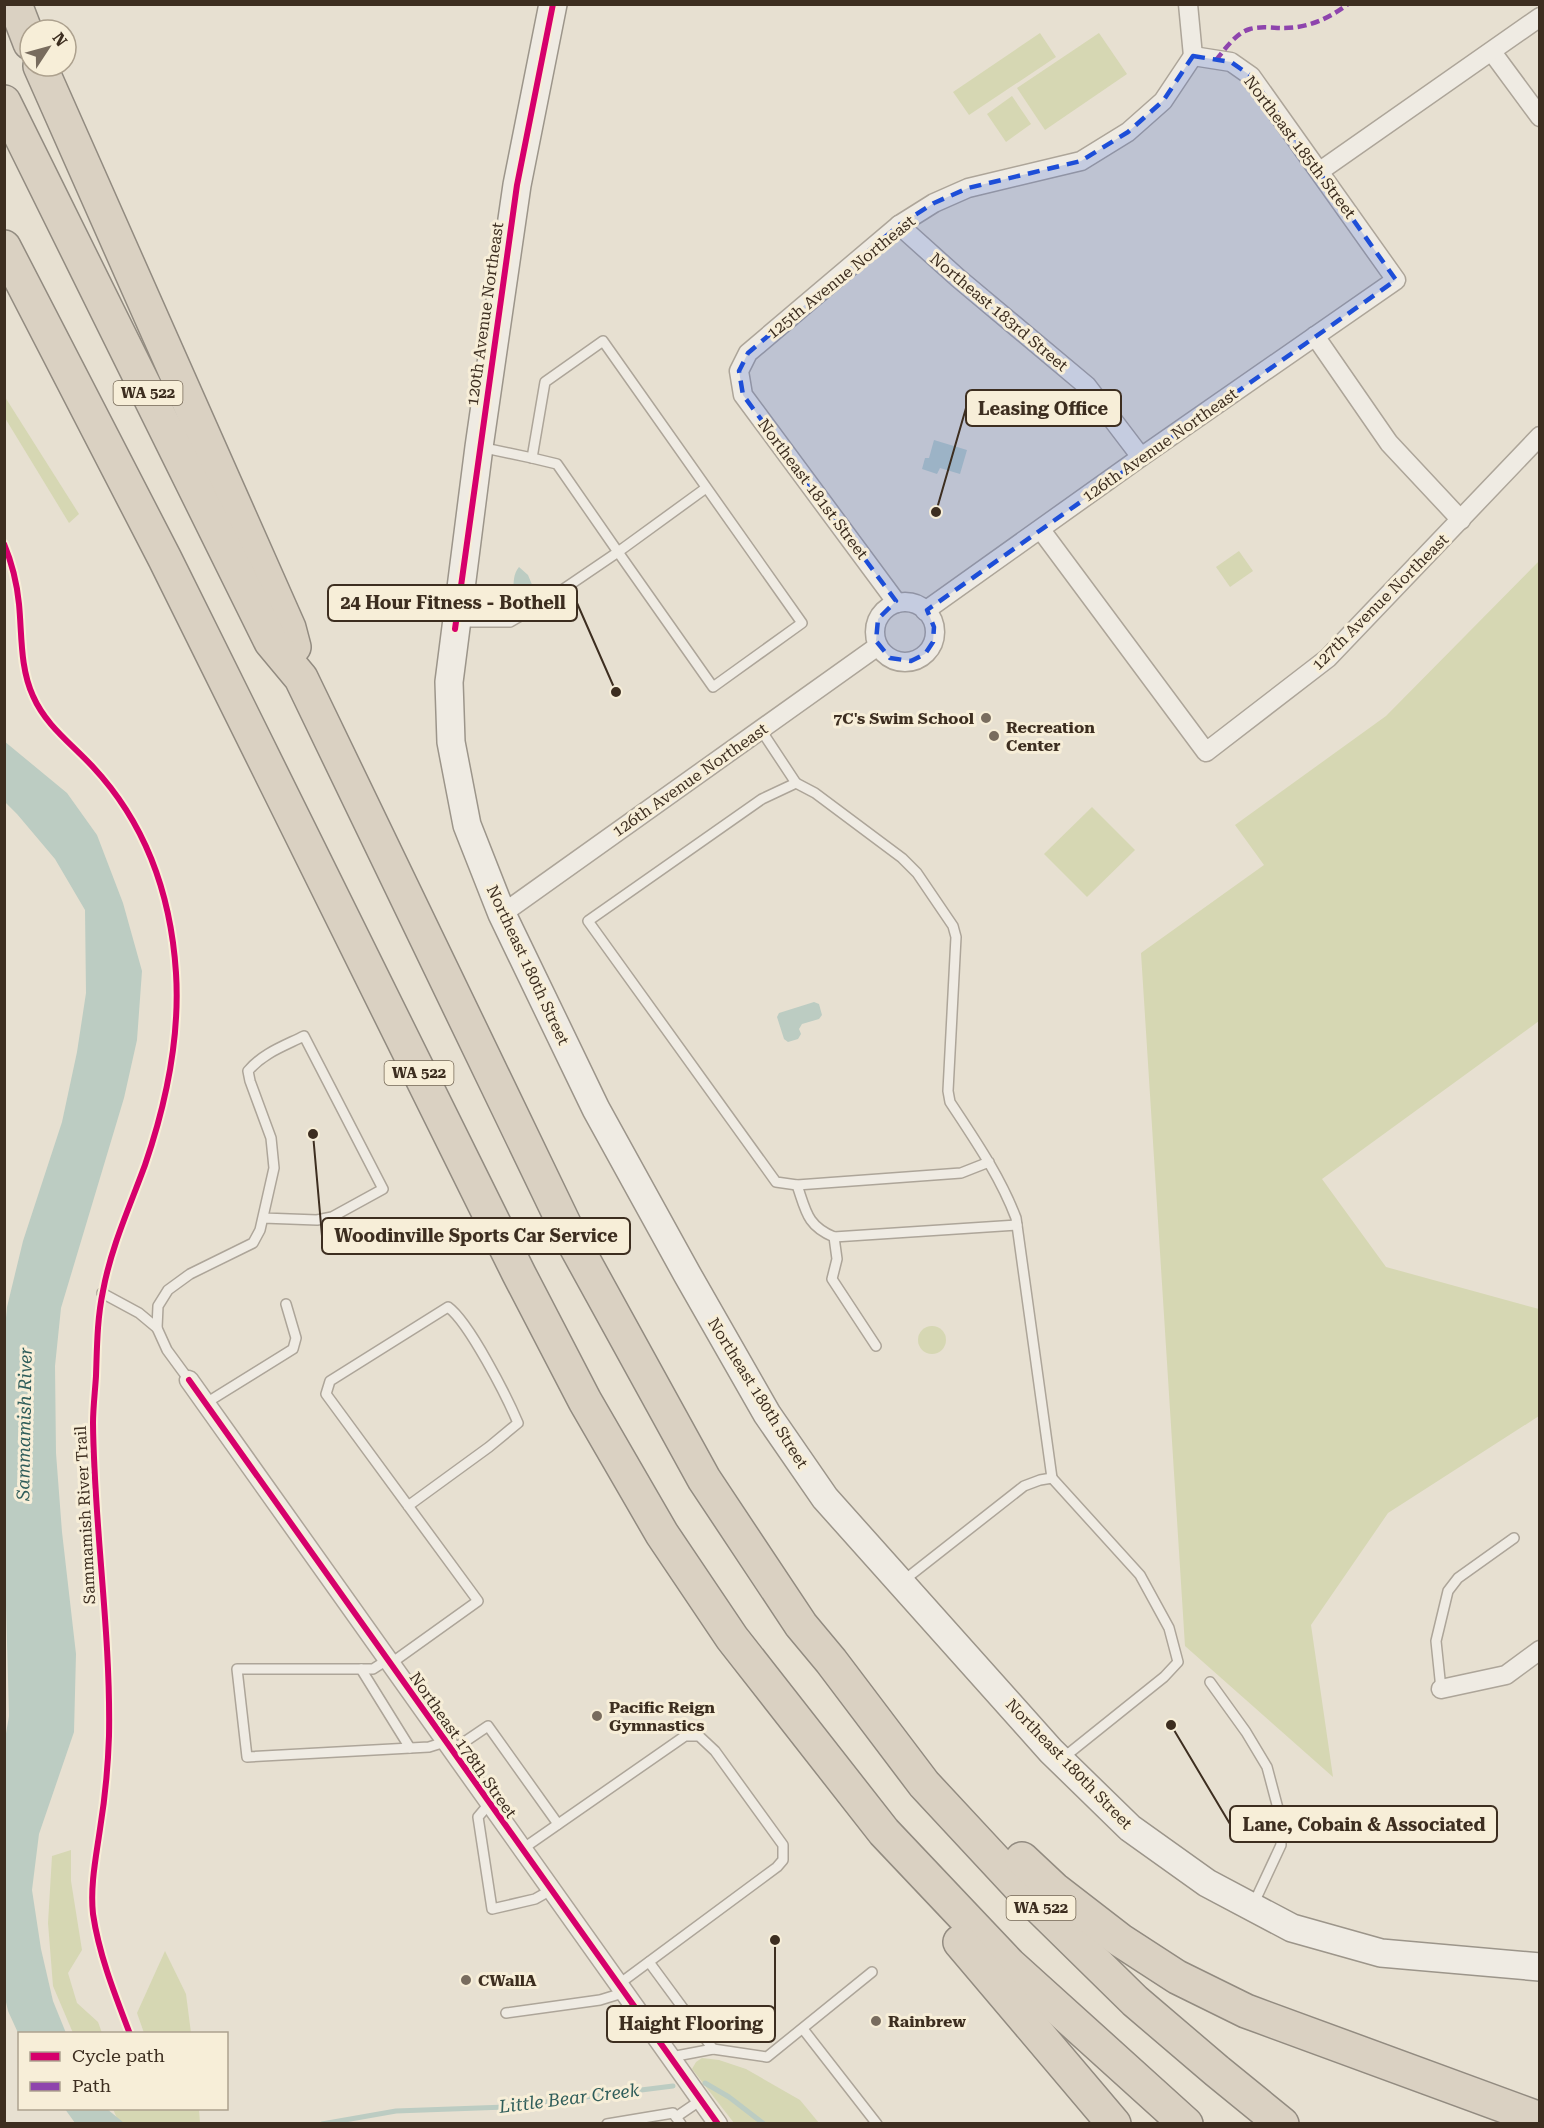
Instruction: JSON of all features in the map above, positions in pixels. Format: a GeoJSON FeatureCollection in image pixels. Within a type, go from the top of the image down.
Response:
{"type":"FeatureCollection","features":[{"type":"Feature","properties":{"kind":"highway"},"geometry":{"type":"LineString","coordinates":[[45,78],[289,628],[301,678]]}},
{"type":"Feature","properties":{"kind":"highway","name":"WA 522"},"geometry":{"type":"LineString","coordinates":[[4,102],[271,642],[301,678],[568,1232],[704,1479],[801,1625],[924,1784],[1030,1898],[1135,2001],[1282,2124]]}},
{"type":"Feature","properties":{"kind":"highway","name":"WA 522"},"geometry":{"type":"LineString","coordinates":[[4,247],[165,559],[514,1264],[585,1401],[662,1534],[732,1638],[884,1832],[1009,1964],[1186,2124]]}},
{"type":"Feature","properties":{"kind":"highway"},"geometry":{"type":"LineString","coordinates":[[831,1661],[955,1796],[1054,1889],[1120,1940],[1177,1977],[1246,2012],[1539,2119]]}},
{"type":"Feature","properties":{"kind":"highway"},"geometry":{"type":"LineString","coordinates":[[884,1832],[925,1901],[1114,2124]]}},
{"type":"Feature","properties":{"kind":"main road","name":"120th Avenue Northeast"},"geometry":{"type":"LineString","coordinates":[[455,626],[517,185],[553,4]]}},
{"type":"Feature","properties":{"kind":"main road","name":"Northeast 180th Street"},"geometry":{"type":"LineString","coordinates":[[455,626],[449,682],[451,741],[467,825],[502,914],[596,1108],[767,1414],[825,1498],[1061,1760],[1130,1828],[1208,1883],[1292,1928],[1381,1953],[1539,1967]]}},
{"type":"Feature","properties":{"kind":"street"},"geometry":{"type":"LineString","coordinates":[[1188,4],[1193,56]]}},
{"type":"Feature","properties":{"kind":"street"},"geometry":{"type":"LineString","coordinates":[[1320,171],[1539,17]]}},
{"type":"Feature","properties":{"kind":"street"},"geometry":{"type":"LineString","coordinates":[[1492,52],[1539,117]]}},
{"type":"Feature","properties":{"kind":"street","name":"Northeast 185th Street"},"geometry":{"type":"LineString","coordinates":[[1193,56],[1231,62],[1251,76],[1396,280]]}},
{"type":"Feature","properties":{"kind":"street","name":"125th Avenue Northeast"},"geometry":{"type":"LineString","coordinates":[[739,371],[748,353],[899,225],[934,203],[968,188],[1081,162],[1128,132],[1163,101],[1193,56]]}},
{"type":"Feature","properties":{"kind":"street","name":"Northeast 183rd Street"},"geometry":{"type":"LineString","coordinates":[[899,225],[958,278],[1087,386],[1141,458]]}},
{"type":"Feature","properties":{"kind":"street","name":"126th Avenue Northeast"},"geometry":{"type":"LineString","coordinates":[[925,611],[1396,280]]}},
{"type":"Feature","properties":{"kind":"street"},"geometry":{"type":"LineString","coordinates":[[1315,336],[1389,443],[1461,520]]}},
{"type":"Feature","properties":{"kind":"street","name":"Northeast 181st Street"},"geometry":{"type":"LineString","coordinates":[[739,371],[743,395],[897,603]]}},
{"type":"Feature","properties":{"kind":"street","name":"127th Avenue Northeast"},"geometry":{"type":"LineString","coordinates":[[1041,530],[1206,752],[1328,658],[1539,436]]}},
{"type":"Feature","properties":{"kind":"street"},"geometry":{"type":"LineString","coordinates":[[897,603],[913,603],[925,611],[933,624],[934,635],[929,649],[922,657],[911,661],[897,661],[887,656],[878,646],[875,633],[878,619],[885,610],[897,603]]}},
{"type":"Feature","properties":{"kind":"street","name":"126th Avenue Northeast"},"geometry":{"type":"LineString","coordinates":[[502,914],[878,646]]}},
{"type":"Feature","properties":{"kind":"street","name":"Northeast 178th Street"},"geometry":{"type":"LineString","coordinates":[[189,1380],[718,2124]]}},
{"type":"Feature","properties":{"kind":"street"},"geometry":{"type":"LineString","coordinates":[[1441,1689],[1506,1675],[1539,1650]]}},
{"type":"Feature","properties":{"kind":"lane"},"geometry":{"type":"LineString","coordinates":[[479,447],[557,465],[713,687],[801,623],[603,340],[545,382],[532,458]]}},
{"type":"Feature","properties":{"kind":"lane"},"geometry":{"type":"LineString","coordinates":[[455,626],[510,622],[543,603],[618,552],[706,488]]}},
{"type":"Feature","properties":{"kind":"lane"},"geometry":{"type":"LineString","coordinates":[[760,730],[796,783],[815,793],[902,858],[917,873],[953,926],[956,937],[948,1091],[950,1102],[1005,1189],[1017,1225],[1052,1478],[1140,1575],[1169,1628],[1178,1662],[1164,1677],[1061,1760]]}},
{"type":"Feature","properties":{"kind":"lane"},"geometry":{"type":"LineString","coordinates":[[796,783],[762,799],[588,921],[776,1182],[796,1185],[961,1173],[989,1162]]}},
{"type":"Feature","properties":{"kind":"lane"},"geometry":{"type":"LineString","coordinates":[[157,1328],[158,1306],[168,1290],[190,1274],[253,1244],[260,1230],[274,1168],[271,1138],[248,1071],[269,1053],[304,1036],[383,1189],[332,1217],[317,1220],[263,1218]]}},
{"type":"Feature","properties":{"kind":"lane"},"geometry":{"type":"LineString","coordinates":[[796,1185],[808,1217],[820,1231],[834,1237],[1017,1225]]}},
{"type":"Feature","properties":{"kind":"lane"},"geometry":{"type":"LineString","coordinates":[[834,1237],[837,1259],[832,1279],[876,1346]]}},
{"type":"Feature","properties":{"kind":"lane"},"geometry":{"type":"LineString","coordinates":[[102,1293],[139,1313],[157,1328],[167,1350],[189,1380]]}},
{"type":"Feature","properties":{"kind":"lane"},"geometry":{"type":"LineString","coordinates":[[206,1403],[293,1349],[296,1338],[286,1304]]}},
{"type":"Feature","properties":{"kind":"lane"},"geometry":{"type":"LineString","coordinates":[[408,1506],[518,1423],[510,1402],[469,1333],[458,1316],[448,1307],[330,1381],[326,1394],[477,1601],[388,1662],[373,1669],[237,1669],[247,1757],[448,1746],[488,1726],[558,1824]]}},
{"type":"Feature","properties":{"kind":"lane"},"geometry":{"type":"LineString","coordinates":[[901,1583],[1024,1486],[1052,1478]]}},
{"type":"Feature","properties":{"kind":"lane"},"geometry":{"type":"LineString","coordinates":[[1441,1689],[1436,1641],[1448,1591],[1458,1578],[1514,1538]]}},
{"type":"Feature","properties":{"kind":"lane"},"geometry":{"type":"LineString","coordinates":[[361,1669],[410,1748]]}},
{"type":"Feature","properties":{"kind":"lane"},"geometry":{"type":"LineString","coordinates":[[1210,1682],[1246,1732],[1267,1767],[1281,1816],[1281,1845],[1252,1907]]}},
{"type":"Feature","properties":{"kind":"lane"},"geometry":{"type":"LineString","coordinates":[[506,2013],[600,2000],[623,1988],[649,1962],[777,1866],[783,1860],[784,1852],[783,1845],[711,1746],[699,1736],[693,1735],[685,1736],[521,1850]]}},
{"type":"Feature","properties":{"kind":"lane"},"geometry":{"type":"LineString","coordinates":[[489,1804],[478,1817],[492,1910],[535,1899],[551,1890]]}},
{"type":"Feature","properties":{"kind":"lane"},"geometry":{"type":"LineString","coordinates":[[649,1962],[713,2049]]}},
{"type":"Feature","properties":{"kind":"lane"},"geometry":{"type":"LineString","coordinates":[[671,2057],[713,2049],[767,2057],[873,1972]]}},
{"type":"Feature","properties":{"kind":"lane"},"geometry":{"type":"LineString","coordinates":[[803,2029],[877,2124]]}},
{"type":"Feature","properties":{"kind":"lane"},"geometry":{"type":"LineString","coordinates":[[607,2124],[673,2113],[678,2120],[701,2100]]}},
{"type":"Feature","properties":{"kind":"highlighted area"},"geometry":{"type":"Polygon","coordinates":[[[1193,56],[1231,62],[1251,76],[1396,280],[927,610],[934,627],[933,642],[925,654],[911,661],[890,658],[876,641],[878,619],[896,601],[743,395],[739,371],[748,353],[899,225],[934,203],[968,188],[1081,161],[1128,132],[1163,101],[1193,56]]]}},
{"type":"Feature","properties":{"kind":"green space"},"geometry":{"type":"Polygon","coordinates":[[[1040,33],[1056,57],[969,115],[953,92],[1040,33]]]}},
{"type":"Feature","properties":{"kind":"green space"},"geometry":{"type":"Polygon","coordinates":[[[1099,33],[1127,74],[1045,130],[1017,88],[1099,33]]]}},
{"type":"Feature","properties":{"kind":"green space"},"geometry":{"type":"Polygon","coordinates":[[[1012,96],[1031,124],[1006,142],[987,114],[1012,96]]]}},
{"type":"Feature","properties":{"kind":"green space"},"geometry":{"type":"Polygon","coordinates":[[[5,397],[79,514],[69,523],[5,418],[5,397]]]}},
{"type":"Feature","properties":{"kind":"green space"},"geometry":{"type":"Polygon","coordinates":[[[1239,551],[1253,571],[1230,587],[1216,567],[1239,551]]]}},
{"type":"Feature","properties":{"kind":"green space"},"geometry":{"type":"Polygon","coordinates":[[[1539,561],[1539,1021],[1322,1179],[1386,1267],[1539,1309],[1539,1416],[1388,1513],[1311,1625],[1333,1777],[1185,1646],[1141,953],[1264,865],[1235,825],[1386,716],[1539,561]]]}},
{"type":"Feature","properties":{"kind":"green space"},"geometry":{"type":"Polygon","coordinates":[[[1092,807],[1135,850],[1087,897],[1044,854],[1092,807]]]}},
{"type":"Feature","properties":{"kind":"green space"},"geometry":{"type":"Polygon","coordinates":[[[932,1326],[942,1330],[946,1340],[942,1350],[932,1354],[922,1350],[918,1340],[922,1330],[932,1326]]]}},
{"type":"Feature","properties":{"kind":"green space"},"geometry":{"type":"Polygon","coordinates":[[[71,1850],[71,1881],[82,1950],[68,1973],[77,2003],[98,2022],[102,2032],[73,2032],[53,1986],[48,1923],[52,1856],[71,1850]]]}},
{"type":"Feature","properties":{"kind":"green space"},"geometry":{"type":"Polygon","coordinates":[[[165,1951],[186,1994],[191,2032],[144,2032],[137,2013],[165,1951]]]}},
{"type":"Feature","properties":{"kind":"green space"},"geometry":{"type":"Polygon","coordinates":[[[702,2058],[719,2060],[746,2069],[800,2100],[819,2123],[734,2123],[692,2069],[702,2058]]]}},
{"type":"Feature","properties":{"kind":"green space"},"geometry":{"type":"Polygon","coordinates":[[[113,2110],[199,2110],[200,2123],[119,2123],[113,2110]]]}},
{"type":"Feature","properties":{"kind":"water"},"geometry":{"type":"Polygon","coordinates":[[[934,440],[967,450],[960,474],[940,468],[937,474],[922,469],[925,458],[929,458],[934,440]]]}},
{"type":"Feature","properties":{"kind":"water"},"geometry":{"type":"Polygon","coordinates":[[[519,567],[528,575],[533,587],[528,594],[519,597],[513,591],[515,575],[519,567]]]}},
{"type":"Feature","properties":{"kind":"water","name":"Sammamish River"},"geometry":{"type":"Polygon","coordinates":[[[4,741],[67,793],[97,835],[123,903],[142,971],[137,1040],[124,1098],[61,1308],[55,1366],[56,1453],[62,1532],[76,1654],[74,1732],[39,1834],[32,1890],[41,1949],[53,2001],[66,2032],[18,2033],[8,2011],[4,1993],[4,1745],[9,1716],[4,1532],[4,1340],[7,1307],[23,1241],[62,1122],[77,1052],[86,993],[85,910],[55,859],[5,802],[4,741]]]}},
{"type":"Feature","properties":{"kind":"water"},"geometry":{"type":"Polygon","coordinates":[[[814,1002],[819,1004],[822,1015],[819,1019],[802,1024],[798,1039],[788,1042],[784,1039],[777,1017],[779,1013],[814,1002]]]}},
{"type":"Feature","properties":{"kind":"water"},"geometry":{"type":"Polygon","coordinates":[[[66,2110],[108,2110],[124,2123],[75,2123],[66,2110]]]}},
{"type":"Feature","properties":{"kind":"waterway","name":"Little Bear Creek"},"geometry":{"type":"LineString","coordinates":[[705,2083],[729,2097],[764,2124]]}},
{"type":"Feature","properties":{"kind":"waterway","name":"Little Bear Creek"},"geometry":{"type":"LineString","coordinates":[[322,2124],[396,2111],[506,2107],[673,2086]]}},
{"type":"Feature","properties":{"kind":"marked path"},"geometry":{"type":"LineString","coordinates":[[1216,60],[1231,42],[1245,31],[1258,28],[1292,28],[1309,24],[1333,14],[1348,4]]}},
{"type":"Feature","properties":{"kind":"cycle path"},"geometry":{"type":"LineString","coordinates":[[455,629],[517,185],[553,4]]}},
{"type":"Feature","properties":{"kind":"cycle path","name":"Sammamish River Trail"},"geometry":{"type":"LineString","coordinates":[[4,544],[15,581],[22,651],[33,696],[52,726],[112,789],[142,837],[153,862],[169,916],[176,973],[176,1022],[165,1095],[145,1165],[106,1275],[98,1323],[93,1412],[96,1501],[109,1697],[109,1736],[92,1903],[103,1960],[129,2032]]}},
{"type":"Feature","properties":{"kind":"cycle path"},"geometry":{"type":"LineString","coordinates":[[189,1380],[718,2124]]}},
{"type":"Feature","properties":{"kind":"place","name":"Leasing Office"},"geometry":{"type":"Point","coordinates":[936,512]}},
{"type":"Feature","properties":{"kind":"place","name":"24 Hour Fitness - Bothell"},"geometry":{"type":"Point","coordinates":[616,692]}},
{"type":"Feature","properties":{"kind":"place","name":"7C's Swim School"},"geometry":{"type":"Point","coordinates":[986,718]}},
{"type":"Feature","properties":{"kind":"place","name":"Recreation Center"},"geometry":{"type":"Point","coordinates":[994,736]}},
{"type":"Feature","properties":{"kind":"place","name":"Woodinville Sports Car Service"},"geometry":{"type":"Point","coordinates":[313,1134]}},
{"type":"Feature","properties":{"kind":"place","name":"Pacific Reign Gymnastics"},"geometry":{"type":"Point","coordinates":[597,1716]}},
{"type":"Feature","properties":{"kind":"place","name":"Lane, Cobain & Associated"},"geometry":{"type":"Point","coordinates":[1171,1725]}},
{"type":"Feature","properties":{"kind":"place","name":"Haight Flooring"},"geometry":{"type":"Point","coordinates":[775,1940]}},
{"type":"Feature","properties":{"kind":"place","name":"CWallA"},"geometry":{"type":"Point","coordinates":[466,1980]}},
{"type":"Feature","properties":{"kind":"place","name":"Rainbrew"},"geometry":{"type":"Point","coordinates":[876,2021]}}]}
